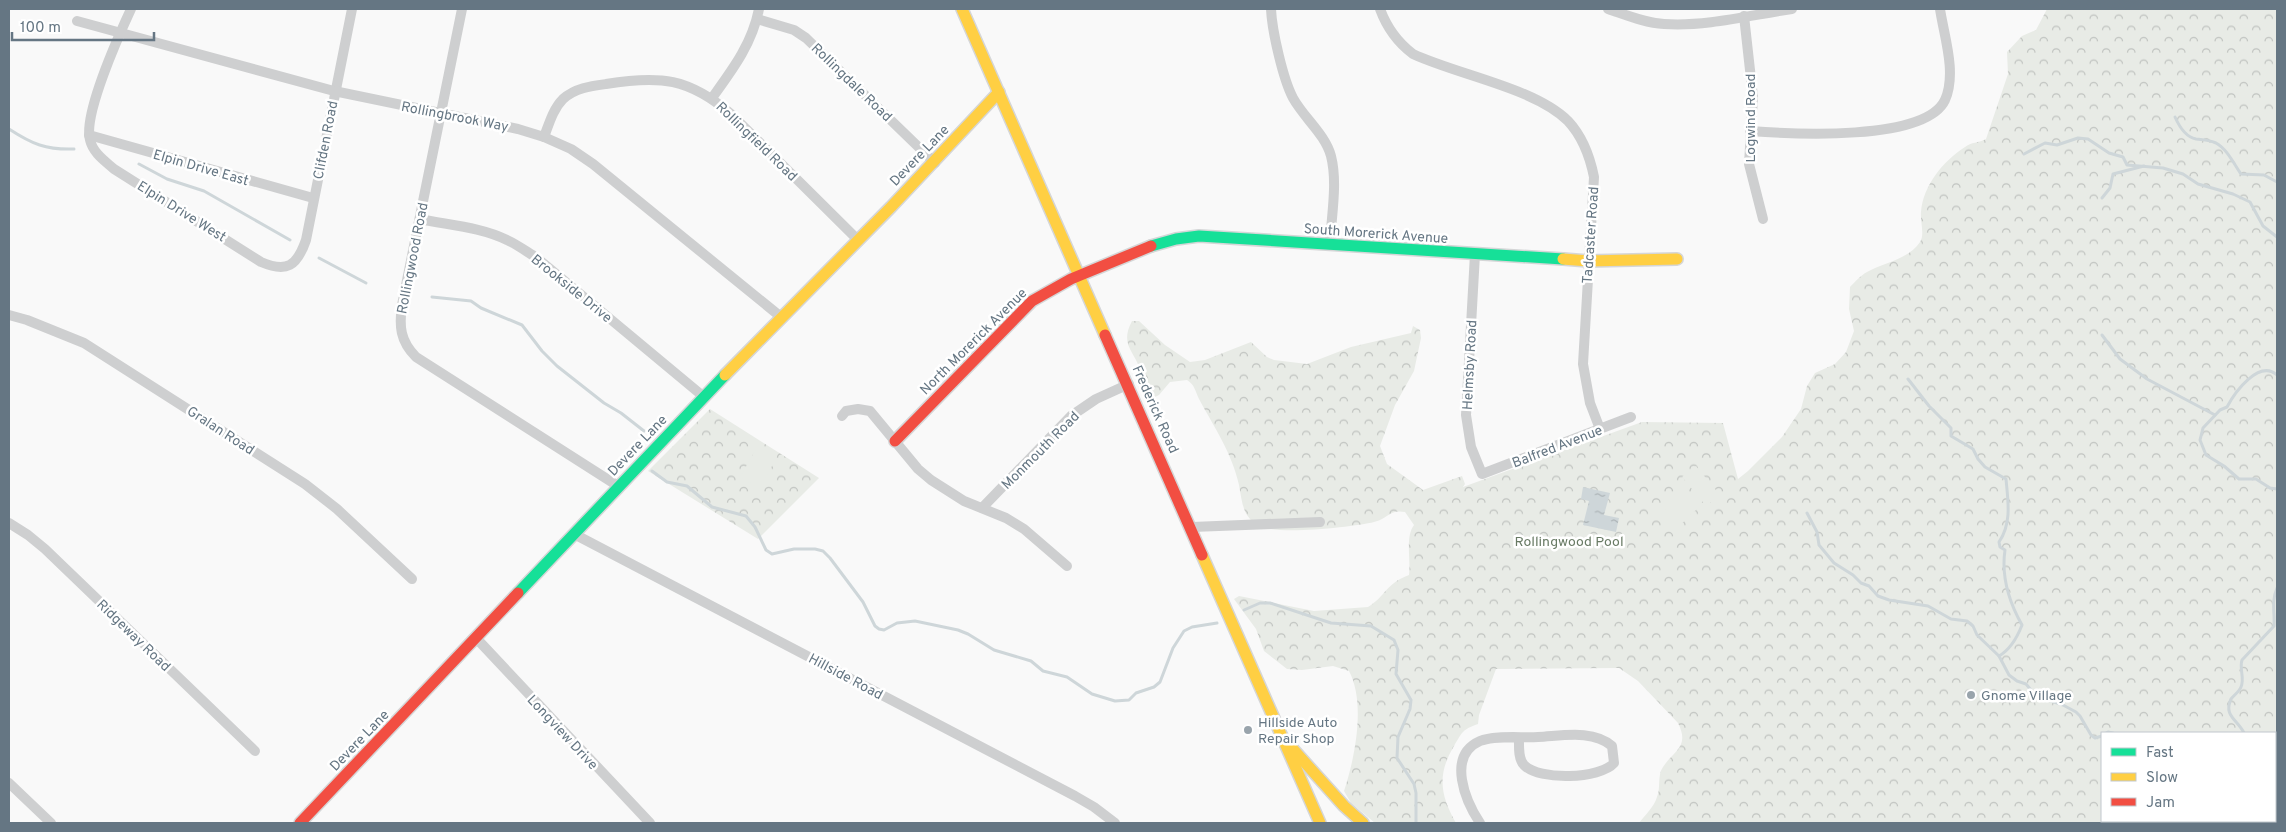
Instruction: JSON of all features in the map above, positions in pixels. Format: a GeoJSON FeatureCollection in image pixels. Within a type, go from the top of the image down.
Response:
{"type":"FeatureCollection","features":[{"type":"Feature","properties":{"kind":"street"},"geometry":{"type":"LineString","coordinates":[[89,136],[92,110],[120,33],[131,9]]}},
{"type":"Feature","properties":{"kind":"street","name":"Clifden Road"},"geometry":{"type":"LineString","coordinates":[[290,266],[302,253],[352,9]]}},
{"type":"Feature","properties":{"kind":"street","name":"Rollingwood Road"},"geometry":{"type":"LineString","coordinates":[[462,9],[400,320],[401,332],[408,348],[416,357],[618,486]]}},
{"type":"Feature","properties":{"kind":"street","name":"Frederick Road"},"geometry":{"type":"LineString","coordinates":[[962,9],[1192,527],[1320,823]]}},
{"type":"Feature","properties":{"kind":"street"},"geometry":{"type":"LineString","coordinates":[[1271,9],[1273,30],[1293,97],[1321,136],[1331,155],[1334,181],[1330,245]]}},
{"type":"Feature","properties":{"kind":"street","name":"Tadcaster Road"},"geometry":{"type":"LineString","coordinates":[[1380,9],[1388,28],[1396,40],[1413,54],[1529,96],[1545,104],[1569,122],[1586,149],[1594,177],[1583,364],[1587,390],[1600,429]]}},
{"type":"Feature","properties":{"kind":"street"},"geometry":{"type":"LineString","coordinates":[[1608,9],[1665,24],[1698,23],[1792,9]]}},
{"type":"Feature","properties":{"kind":"street"},"geometry":{"type":"LineString","coordinates":[[1750,131],[1805,134],[1854,132],[1912,123],[1926,118],[1936,111],[1944,101],[1950,74],[1940,9]]}},
{"type":"Feature","properties":{"kind":"street"},"geometry":{"type":"LineString","coordinates":[[712,98],[745,51],[758,14]]}},
{"type":"Feature","properties":{"kind":"street","name":"Rollingdale Road"},"geometry":{"type":"LineString","coordinates":[[758,14],[794,30],[806,38],[935,163]]}},
{"type":"Feature","properties":{"kind":"street","name":"Logwind Road"},"geometry":{"type":"LineString","coordinates":[[1744,16],[1752,77],[1749,164],[1763,219]]}},
{"type":"Feature","properties":{"kind":"street","name":"Rollingbrook Way"},"geometry":{"type":"LineString","coordinates":[[77,21],[334,91],[492,122],[544,137],[571,149],[594,164],[781,317]]}},
{"type":"Feature","properties":{"kind":"street","name":"Rollingfield Road"},"geometry":{"type":"LineString","coordinates":[[544,137],[555,110],[573,92],[587,87],[639,79],[679,83],[712,98],[732,114],[857,239]]}},
{"type":"Feature","properties":{"kind":"street","name":"Devere Lane"},"geometry":{"type":"LineString","coordinates":[[300,823],[477,639],[618,486],[857,239],[935,163],[999,92]]}},
{"type":"Feature","properties":{"kind":"street","name":"Elpin Drive East"},"geometry":{"type":"LineString","coordinates":[[89,136],[313,198]]}},
{"type":"Feature","properties":{"kind":"street","name":"Elpin Drive West"},"geometry":{"type":"LineString","coordinates":[[89,136],[94,151],[114,169],[261,262],[272,267],[290,266]]}},
{"type":"Feature","properties":{"kind":"street","name":"Brookside Drive"},"geometry":{"type":"LineString","coordinates":[[420,219],[486,233],[506,239],[521,247],[537,258],[704,397]]}},
{"type":"Feature","properties":{"kind":"street","name":"South Morerick Avenue"},"geometry":{"type":"LineString","coordinates":[[1080,275],[1157,242],[1183,236],[1588,261],[1677,259]]}},
{"type":"Feature","properties":{"kind":"street","name":"Helmsby Road"},"geometry":{"type":"LineString","coordinates":[[1475,254],[1466,416],[1471,446],[1482,474]]}},
{"type":"Feature","properties":{"kind":"street","name":"North Morerick Avenue"},"geometry":{"type":"LineString","coordinates":[[895,441],[1032,301],[1049,290],[1080,275]]}},
{"type":"Feature","properties":{"kind":"street","name":"Gralan Road"},"geometry":{"type":"LineString","coordinates":[[9,315],[27,320],[84,343],[305,484],[337,509],[412,579]]}},
{"type":"Feature","properties":{"kind":"street","name":"Monmouth Road"},"geometry":{"type":"LineString","coordinates":[[982,508],[1071,416],[1096,399],[1128,384]]}},
{"type":"Feature","properties":{"kind":"street"},"geometry":{"type":"LineString","coordinates":[[842,416],[846,411],[858,409],[870,411],[918,469],[931,480],[964,501],[982,508],[1024,530],[1067,566]]}},
{"type":"Feature","properties":{"kind":"street","name":"Balfred Avenue"},"geometry":{"type":"LineString","coordinates":[[1482,474],[1631,417]]}},
{"type":"Feature","properties":{"kind":"street"},"geometry":{"type":"LineString","coordinates":[[1192,527],[1320,522]]}},
{"type":"Feature","properties":{"kind":"street","name":"Ridgeway Road"},"geometry":{"type":"LineString","coordinates":[[9,523],[45,549],[255,751]]}},
{"type":"Feature","properties":{"kind":"street","name":"Hillside Road"},"geometry":{"type":"LineString","coordinates":[[574,534],[1075,796],[1094,807],[1115,823]]}},
{"type":"Feature","properties":{"kind":"street","name":"Longview Drive"},"geometry":{"type":"LineString","coordinates":[[477,639],[650,823]]}},
{"type":"Feature","properties":{"kind":"street"},"geometry":{"type":"LineString","coordinates":[[1480,823],[1463,789],[1461,767],[1465,756],[1479,742],[1518,738],[1598,736],[1612,746],[1614,763],[1609,769],[1583,775],[1569,776],[1540,772],[1524,765],[1521,759],[1518,738]]}},
{"type":"Feature","properties":{"kind":"street"},"geometry":{"type":"LineString","coordinates":[[1282,737],[1344,806],[1363,823]]}},
{"type":"Feature","properties":{"kind":"street"},"geometry":{"type":"LineString","coordinates":[[9,782],[51,823]]}},
{"type":"Feature","properties":{"kind":"green space","name":"Rollingwood Pool"},"geometry":{"type":"Polygon","coordinates":[[[2047,9],[2277,9],[2277,823],[1639,823],[1656,801],[1661,770],[1679,748],[1682,738],[1678,723],[1638,681],[1619,668],[1496,669],[1479,715],[1478,724],[1461,734],[1445,766],[1443,775],[1444,794],[1456,823],[1375,823],[1351,803],[1344,791],[1355,747],[1358,714],[1354,684],[1349,671],[1333,666],[1302,670],[1287,669],[1264,651],[1256,629],[1234,599],[1239,596],[1314,611],[1368,607],[1379,599],[1395,582],[1409,575],[1409,542],[1414,525],[1405,512],[1400,511],[1374,522],[1332,528],[1279,530],[1257,525],[1248,517],[1242,502],[1232,462],[1192,384],[1187,380],[1170,382],[1159,395],[1153,398],[1151,395],[1127,341],[1132,321],[1139,321],[1165,345],[1190,362],[1205,360],[1251,342],[1267,357],[1274,360],[1307,364],[1351,347],[1411,333],[1413,326],[1420,330],[1421,338],[1414,371],[1395,405],[1380,446],[1387,464],[1423,490],[1462,476],[1465,484],[1463,487],[1642,422],[1723,423],[1738,479],[1782,437],[1801,409],[1807,386],[1815,373],[1835,364],[1846,352],[1854,331],[1849,309],[1850,287],[1865,273],[1903,257],[1920,242],[1922,236],[1921,216],[1923,202],[1930,184],[1949,159],[1967,145],[1986,139],[2008,74],[2007,52],[2022,36],[2036,30],[2047,9]]]}},
{"type":"Feature","properties":{"kind":"green space"},"geometry":{"type":"Polygon","coordinates":[[[710,409],[819,478],[758,539],[648,471],[710,409]]]}},
{"type":"Feature","properties":{"kind":"green space"},"geometry":{"type":"Polygon","coordinates":[[[756,449],[775,461],[759,488],[740,477],[756,449]]]}},
{"type":"Feature","properties":{"kind":"green space"},"geometry":{"type":"Polygon","coordinates":[[[1696,466],[1720,495],[1706,506],[1682,477],[1696,466]]]}},
{"type":"Feature","properties":{"kind":"green space"},"geometry":{"type":"Polygon","coordinates":[[[1683,492],[1698,508],[1673,532],[1658,516],[1683,492]]]}},
{"type":"Feature","properties":{"kind":"water"},"geometry":{"type":"Polygon","coordinates":[[[1583,487],[1610,493],[1604,515],[1619,518],[1616,532],[1583,525],[1589,501],[1581,499],[1583,487]]]}},
{"type":"Feature","properties":{"kind":"waterway"},"geometry":{"type":"LineString","coordinates":[[2175,117],[2186,134],[2192,138],[2206,140],[2220,146],[2241,174],[2264,175],[2277,182]]}},
{"type":"Feature","properties":{"kind":"waterway"},"geometry":{"type":"LineString","coordinates":[[9,129],[25,139],[40,145],[74,149]]}},
{"type":"Feature","properties":{"kind":"waterway"},"geometry":{"type":"LineString","coordinates":[[2024,154],[2045,143],[2057,145],[2078,138],[2088,139],[2109,153],[2123,157],[2127,165],[2163,168],[2183,174],[2198,184],[2233,194],[2250,202],[2263,226],[2277,237]]}},
{"type":"Feature","properties":{"kind":"waterway"},"geometry":{"type":"LineString","coordinates":[[139,164],[167,179],[204,191],[290,240]]}},
{"type":"Feature","properties":{"kind":"waterway"},"geometry":{"type":"LineString","coordinates":[[2102,198],[2110,188],[2113,174],[2144,166]]}},
{"type":"Feature","properties":{"kind":"waterway"},"geometry":{"type":"LineString","coordinates":[[319,258],[366,283]]}},
{"type":"Feature","properties":{"kind":"waterway"},"geometry":{"type":"LineString","coordinates":[[432,297],[471,301],[481,308],[522,325],[542,351],[557,366],[604,403],[621,413],[644,431]]}},
{"type":"Feature","properties":{"kind":"waterway"},"geometry":{"type":"LineString","coordinates":[[2102,335],[2120,359],[2147,379],[2215,415]]}},
{"type":"Feature","properties":{"kind":"waterway"},"geometry":{"type":"LineString","coordinates":[[2277,375],[2270,371],[2263,371],[2248,379],[2227,407],[2220,410],[2203,428],[2200,440],[2206,455],[2224,466],[2239,479],[2256,479],[2270,488],[2277,489]]}},
{"type":"Feature","properties":{"kind":"waterway"},"geometry":{"type":"LineString","coordinates":[[1908,379],[1929,406],[1951,428],[1951,436],[1973,449],[1985,467],[2006,479],[2007,520],[1999,542],[2000,547],[2005,550],[2004,570],[2007,589],[2022,625],[2013,643],[1999,656]]}},
{"type":"Feature","properties":{"kind":"waterway"},"geometry":{"type":"LineString","coordinates":[[652,471],[667,482],[687,486],[712,507],[746,516],[755,527],[766,550],[772,554],[794,549],[823,551],[863,602],[875,626],[879,629],[884,630],[897,623],[915,621],[958,630],[994,650],[1031,661],[1043,671],[1067,677],[1092,694],[1115,701],[1129,700],[1136,693],[1154,687],[1160,682],[1173,648],[1184,631],[1192,627],[1217,623]]}},
{"type":"Feature","properties":{"kind":"waterway"},"geometry":{"type":"LineString","coordinates":[[1807,513],[1817,532],[1819,545],[1834,563],[1853,575],[1861,583],[1869,586],[1878,596],[1889,600],[1928,606],[1951,619],[1967,621],[1973,626],[1977,635],[1999,656],[2009,675],[2017,681],[2026,684],[2036,696],[2063,705],[2076,712],[2091,735],[2095,738],[2101,736]]}},
{"type":"Feature","properties":{"kind":"waterway"},"geometry":{"type":"LineString","coordinates":[[2243,732],[2232,718],[2229,705],[2242,684],[2242,660],[2274,626],[2274,602],[2277,588]]}},
{"type":"Feature","properties":{"kind":"waterway"},"geometry":{"type":"LineString","coordinates":[[1244,610],[1260,603],[1270,603],[1331,623],[1371,626],[1394,640],[1398,650],[1396,674],[1411,700],[1410,709],[1398,737],[1397,758],[1414,784],[1416,793],[1416,823]]}},
{"type":"Feature","properties":{"kind":"waterway"},"geometry":{"type":"LineString","coordinates":[[2276,816],[2277,823]]}},
{"type":"Feature","properties":{"kind":"traffic: fast"},"geometry":{"type":"LineString","coordinates":[[1151,246],[1176,239],[1199,236],[1563,259]]}},
{"type":"Feature","properties":{"kind":"traffic: fast"},"geometry":{"type":"LineString","coordinates":[[518,593],[725,375]]}},
{"type":"Feature","properties":{"kind":"traffic: slow"},"geometry":{"type":"LineString","coordinates":[[962,9],[1105,335]]}},
{"type":"Feature","properties":{"kind":"traffic: slow"},"geometry":{"type":"LineString","coordinates":[[725,375],[891,207],[999,92]]}},
{"type":"Feature","properties":{"kind":"traffic: slow"},"geometry":{"type":"LineString","coordinates":[[1563,259],[1588,261],[1677,259]]}},
{"type":"Feature","properties":{"kind":"traffic: slow"},"geometry":{"type":"LineString","coordinates":[[1202,555],[1320,823]]}},
{"type":"Feature","properties":{"kind":"traffic: slow"},"geometry":{"type":"LineString","coordinates":[[1291,747],[1344,806],[1363,823]]}},
{"type":"Feature","properties":{"kind":"traffic: jam"},"geometry":{"type":"LineString","coordinates":[[895,441],[1032,301],[1071,279],[1151,246]]}},
{"type":"Feature","properties":{"kind":"traffic: jam"},"geometry":{"type":"LineString","coordinates":[[1105,335],[1202,555]]}},
{"type":"Feature","properties":{"kind":"traffic: jam"},"geometry":{"type":"LineString","coordinates":[[300,823],[518,593]]}},
{"type":"Feature","properties":{"kind":"place","name":"Gnome Village"},"geometry":{"type":"Point","coordinates":[1971,695]}},
{"type":"Feature","properties":{"kind":"place","name":"Hillside Auto Repair Shop"},"geometry":{"type":"Point","coordinates":[1248,730]}}]}
